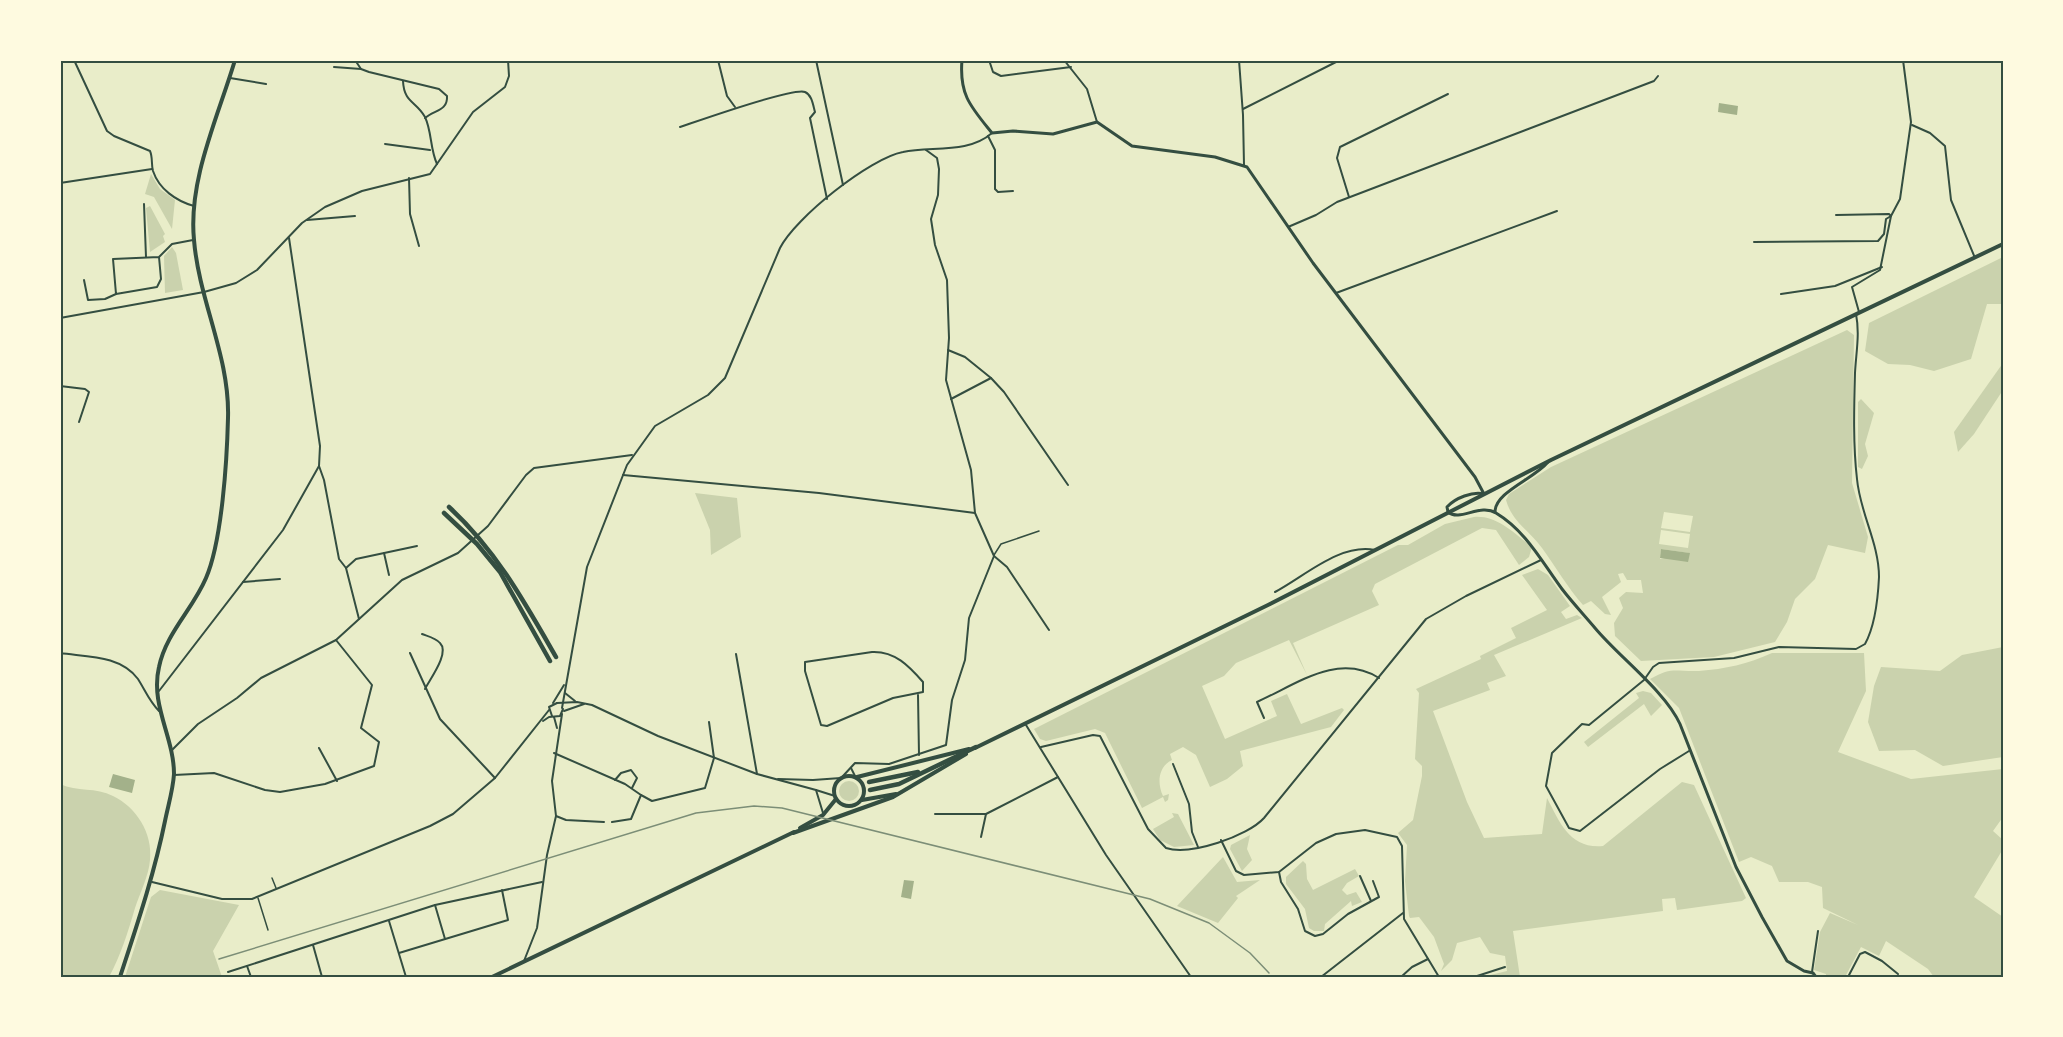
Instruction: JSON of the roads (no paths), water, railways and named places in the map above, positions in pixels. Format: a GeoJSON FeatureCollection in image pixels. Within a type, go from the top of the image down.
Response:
{"type":"FeatureCollection","features":[{"type":"Feature","properties":{"kind":"highway"},"geometry":{"type":"LineString","coordinates":[[449,507],[470,526],[504,568],[556,657]]}},
{"type":"Feature","properties":{"kind":"highway"},"geometry":{"type":"LineString","coordinates":[[444,513],[500,572],[550,661]]}},
{"type":"Feature","properties":{"kind":"highway"},"geometry":{"type":"LineString","coordinates":[[870,790],[899,784],[976,747]]}},
{"type":"Feature","properties":{"kind":"highway"},"geometry":{"type":"LineString","coordinates":[[869,782],[924,771]]}},
{"type":"Feature","properties":{"kind":"main road"},"geometry":{"type":"LineString","coordinates":[[120,977],[152,882],[174,775],[171,751],[159,711],[157,693],[161,658],[174,630],[205,580],[218,530],[229,405],[224,371],[204,292],[194,240],[194,206],[202,169],[235,60]]}},
{"type":"Feature","properties":{"kind":"main road"},"geometry":{"type":"LineString","coordinates":[[793,833],[905,791],[976,747],[1024,722],[1268,605],[1551,460],[2003,244]]}},
{"type":"Feature","properties":{"kind":"main road"},"geometry":{"type":"LineString","coordinates":[[492,977],[793,833],[823,815],[836,797],[835,786],[842,777],[856,777],[976,747]]}},
{"type":"Feature","properties":{"kind":"main road"},"geometry":{"type":"LineString","coordinates":[[856,777],[864,788],[861,800]]}},
{"type":"Feature","properties":{"kind":"main road"},"geometry":{"type":"LineString","coordinates":[[844,815],[861,800],[905,791]]}},
{"type":"Feature","properties":{"kind":"main road"},"geometry":{"type":"LineString","coordinates":[[836,797],[847,806],[856,804]]}},
{"type":"Feature","properties":{"kind":"main road"},"geometry":{"type":"LineString","coordinates":[[1776,977],[1801,977]]}},
{"type":"Feature","properties":{"kind":"street"},"geometry":{"type":"LineString","coordinates":[[74,60],[105,128],[114,136],[150,152],[152,169],[165,190],[183,203],[194,206]]}},
{"type":"Feature","properties":{"kind":"street"},"geometry":{"type":"LineString","coordinates":[[356,60],[361,69]]}},
{"type":"Feature","properties":{"kind":"street"},"geometry":{"type":"LineString","coordinates":[[60,318],[204,292],[246,278],[306,220],[339,200],[409,178],[430,174],[477,107],[505,87],[509,74],[508,60]]}},
{"type":"Feature","properties":{"kind":"street"},"geometry":{"type":"LineString","coordinates":[[718,60],[727,96],[735,107]]}},
{"type":"Feature","properties":{"kind":"street"},"geometry":{"type":"LineString","coordinates":[[816,60],[843,185]]}},
{"type":"Feature","properties":{"kind":"street"},"geometry":{"type":"LineString","coordinates":[[962,60],[960,79],[964,95],[992,133]]}},
{"type":"Feature","properties":{"kind":"street"},"geometry":{"type":"LineString","coordinates":[[989,60],[993,72],[1001,76],[1071,67]]}},
{"type":"Feature","properties":{"kind":"street"},"geometry":{"type":"LineString","coordinates":[[1064,60],[1090,95],[1097,122],[1132,146],[1215,157],[1244,165],[1254,175],[1288,227],[1468,467],[1484,494]]}},
{"type":"Feature","properties":{"kind":"street"},"geometry":{"type":"LineString","coordinates":[[1239,60],[1244,165]]}},
{"type":"Feature","properties":{"kind":"street"},"geometry":{"type":"LineString","coordinates":[[1243,109],[1340,60]]}},
{"type":"Feature","properties":{"kind":"street"},"geometry":{"type":"LineString","coordinates":[[1689,751],[1666,765],[1582,830],[1571,830],[1546,786],[1552,753],[1582,724],[1589,725],[1644,680],[1653,667],[1665,662],[1734,658],[1779,646],[1856,650],[1865,645],[1873,616],[1878,574],[1872,535],[1860,501],[1856,476],[1855,373],[1858,327],[1852,288],[1856,282],[1878,272],[1882,267],[1891,216],[1900,199],[1911,125],[1903,60]]}},
{"type":"Feature","properties":{"kind":"street"},"geometry":{"type":"LineString","coordinates":[[334,67],[361,69],[434,87],[447,96],[445,107],[425,118]]}},
{"type":"Feature","properties":{"kind":"street"},"geometry":{"type":"LineString","coordinates":[[1288,227],[1349,197],[1563,118],[1654,81],[1658,76]]}},
{"type":"Feature","properties":{"kind":"street"},"geometry":{"type":"LineString","coordinates":[[230,78],[266,84]]}},
{"type":"Feature","properties":{"kind":"street"},"geometry":{"type":"LineString","coordinates":[[403,81],[405,96],[425,118],[431,150],[437,164]]}},
{"type":"Feature","properties":{"kind":"street"},"geometry":{"type":"LineString","coordinates":[[680,127],[735,107],[795,91],[808,94],[815,112],[810,118],[827,199]]}},
{"type":"Feature","properties":{"kind":"street"},"geometry":{"type":"LineString","coordinates":[[1349,197],[1338,161],[1340,147],[1448,94]]}},
{"type":"Feature","properties":{"kind":"street"},"geometry":{"type":"LineString","coordinates":[[524,961],[537,928],[542,882],[556,816],[552,788],[555,753],[588,564],[632,456],[655,426],[708,395],[725,378],[786,237],[797,224],[843,185],[891,155],[969,145],[992,133],[1008,131],[1053,134],[1097,122]]}},
{"type":"Feature","properties":{"kind":"street"},"geometry":{"type":"LineString","coordinates":[[1911,125],[1928,131],[1944,146],[1951,200],[1975,258]]}},
{"type":"Feature","properties":{"kind":"street"},"geometry":{"type":"LineString","coordinates":[[988,136],[995,150],[995,189],[1013,191]]}},
{"type":"Feature","properties":{"kind":"street"},"geometry":{"type":"LineString","coordinates":[[385,144],[431,150]]}},
{"type":"Feature","properties":{"kind":"street"},"geometry":{"type":"LineString","coordinates":[[926,150],[937,158],[939,165],[938,195],[931,219],[935,245],[947,280],[946,376],[971,470],[975,513],[994,556],[1007,567],[1049,630]]}},
{"type":"Feature","properties":{"kind":"street"},"geometry":{"type":"LineString","coordinates":[[60,183],[152,169]]}},
{"type":"Feature","properties":{"kind":"street"},"geometry":{"type":"LineString","coordinates":[[409,178],[410,214],[419,246]]}},
{"type":"Feature","properties":{"kind":"street"},"geometry":{"type":"LineString","coordinates":[[144,204],[146,257]]}},
{"type":"Feature","properties":{"kind":"street"},"geometry":{"type":"LineString","coordinates":[[1336,293],[1557,211]]}},
{"type":"Feature","properties":{"kind":"street"},"geometry":{"type":"LineString","coordinates":[[1836,215],[1889,214],[1891,216]]}},
{"type":"Feature","properties":{"kind":"street"},"geometry":{"type":"LineString","coordinates":[[306,220],[355,216]]}},
{"type":"Feature","properties":{"kind":"street"},"geometry":{"type":"LineString","coordinates":[[1754,242],[1878,241],[1884,234],[1886,219],[1891,216]]}},
{"type":"Feature","properties":{"kind":"street"},"geometry":{"type":"LineString","coordinates":[[289,237],[320,446],[319,466],[324,480],[339,559],[346,568],[359,620]]}},
{"type":"Feature","properties":{"kind":"street"},"geometry":{"type":"LineString","coordinates":[[116,294],[113,259],[159,257],[172,244],[194,240]]}},
{"type":"Feature","properties":{"kind":"street"},"geometry":{"type":"LineString","coordinates":[[84,280],[88,300],[105,299],[116,294],[157,287],[161,279],[159,257]]}},
{"type":"Feature","properties":{"kind":"street"},"geometry":{"type":"LineString","coordinates":[[1780,294],[1835,286],[1882,267]]}},
{"type":"Feature","properties":{"kind":"street"},"geometry":{"type":"LineString","coordinates":[[60,348],[62,357],[60,369]]}},
{"type":"Feature","properties":{"kind":"street"},"geometry":{"type":"LineString","coordinates":[[948,350],[967,358],[1001,389],[1068,485]]}},
{"type":"Feature","properties":{"kind":"street"},"geometry":{"type":"LineString","coordinates":[[951,399],[991,378]]}},
{"type":"Feature","properties":{"kind":"street"},"geometry":{"type":"LineString","coordinates":[[60,386],[85,388],[89,392],[79,422]]}},
{"type":"Feature","properties":{"kind":"street"},"geometry":{"type":"LineString","coordinates":[[171,751],[198,724],[259,680],[336,640],[398,583],[449,559],[483,532],[534,468],[632,456]]}},
{"type":"Feature","properties":{"kind":"street"},"geometry":{"type":"LineString","coordinates":[[1495,512],[1500,497],[1535,476],[1551,460]]}},
{"type":"Feature","properties":{"kind":"street"},"geometry":{"type":"LineString","coordinates":[[157,693],[283,530],[319,466]]}},
{"type":"Feature","properties":{"kind":"street"},"geometry":{"type":"LineString","coordinates":[[623,475],[819,493],[975,513]]}},
{"type":"Feature","properties":{"kind":"street"},"geometry":{"type":"LineString","coordinates":[[1448,512],[1454,515],[1480,509],[1500,515],[1542,559],[1589,622],[1674,713],[1736,867],[1762,918],[1789,963],[1812,972],[1816,977]]}},
{"type":"Feature","properties":{"kind":"street"},"geometry":{"type":"LineString","coordinates":[[346,568],[354,560],[417,546]]}},
{"type":"Feature","properties":{"kind":"street"},"geometry":{"type":"LineString","coordinates":[[1275,592],[1338,555],[1362,548],[1375,550]]}},
{"type":"Feature","properties":{"kind":"street"},"geometry":{"type":"LineString","coordinates":[[384,553],[389,574]]}},
{"type":"Feature","properties":{"kind":"street"},"geometry":{"type":"LineString","coordinates":[[775,779],[813,780],[842,777],[852,765],[887,764],[942,748],[946,744],[952,700],[965,660],[969,618],[994,556]]}},
{"type":"Feature","properties":{"kind":"street"},"geometry":{"type":"LineString","coordinates":[[1041,747],[1093,735],[1100,736],[1145,823],[1159,843],[1176,850],[1198,847],[1245,832],[1260,822],[1379,678],[1418,627],[1432,614],[1542,559]]}},
{"type":"Feature","properties":{"kind":"street"},"geometry":{"type":"LineString","coordinates":[[243,582],[280,579]]}},
{"type":"Feature","properties":{"kind":"street"},"geometry":{"type":"LineString","coordinates":[[422,634],[440,642],[443,647],[443,654],[425,689]]}},
{"type":"Feature","properties":{"kind":"street"},"geometry":{"type":"LineString","coordinates":[[174,775],[208,772],[265,790],[280,792],[337,781],[374,766],[379,742],[361,728],[372,685],[336,640]]}},
{"type":"Feature","properties":{"kind":"street"},"geometry":{"type":"LineString","coordinates":[[60,653],[106,659],[122,665],[137,678],[159,711]]}},
{"type":"Feature","properties":{"kind":"street"},"geometry":{"type":"LineString","coordinates":[[410,653],[425,689],[446,726],[495,778]]}},
{"type":"Feature","properties":{"kind":"street"},"geometry":{"type":"LineString","coordinates":[[887,653],[901,660],[923,682],[924,690],[918,695],[899,696],[865,712],[823,726],[805,664],[808,661],[854,654],[887,653]]}},
{"type":"Feature","properties":{"kind":"street"},"geometry":{"type":"LineString","coordinates":[[736,654],[757,774]]}},
{"type":"Feature","properties":{"kind":"street"},"geometry":{"type":"LineString","coordinates":[[1264,718],[1257,702],[1329,670],[1354,666],[1379,678]]}},
{"type":"Feature","properties":{"kind":"street"},"geometry":{"type":"LineString","coordinates":[[152,882],[230,900],[258,897],[441,820],[464,806],[495,778],[549,710],[566,680]]}},
{"type":"Feature","properties":{"kind":"street"},"geometry":{"type":"LineString","coordinates":[[564,692],[577,702]]}},
{"type":"Feature","properties":{"kind":"street"},"geometry":{"type":"LineString","coordinates":[[918,695],[919,755]]}},
{"type":"Feature","properties":{"kind":"street"},"geometry":{"type":"LineString","coordinates":[[552,704],[577,702],[587,704],[714,758],[757,774],[836,797]]}},
{"type":"Feature","properties":{"kind":"street"},"geometry":{"type":"LineString","coordinates":[[557,703],[562,711]]}},
{"type":"Feature","properties":{"kind":"street"},"geometry":{"type":"LineString","coordinates":[[538,725],[562,711],[587,704]]}},
{"type":"Feature","properties":{"kind":"street"},"geometry":{"type":"LineString","coordinates":[[549,710],[558,731]]}},
{"type":"Feature","properties":{"kind":"street"},"geometry":{"type":"LineString","coordinates":[[555,753],[632,788],[652,801],[705,788],[714,758],[709,722]]}},
{"type":"Feature","properties":{"kind":"street"},"geometry":{"type":"LineString","coordinates":[[1024,722],[1106,855],[1191,977]]}},
{"type":"Feature","properties":{"kind":"street"},"geometry":{"type":"LineString","coordinates":[[319,748],[337,781]]}},
{"type":"Feature","properties":{"kind":"street"},"geometry":{"type":"LineString","coordinates":[[852,765],[856,777]]}},
{"type":"Feature","properties":{"kind":"street"},"geometry":{"type":"LineString","coordinates":[[1173,765],[1190,804],[1192,832],[1198,847]]}},
{"type":"Feature","properties":{"kind":"street"},"geometry":{"type":"LineString","coordinates":[[615,780],[621,773],[631,770],[637,778],[632,788]]}},
{"type":"Feature","properties":{"kind":"street"},"geometry":{"type":"LineString","coordinates":[[935,814],[986,814],[1058,777]]}},
{"type":"Feature","properties":{"kind":"street"},"geometry":{"type":"LineString","coordinates":[[816,790],[822,802],[823,815]]}},
{"type":"Feature","properties":{"kind":"street"},"geometry":{"type":"LineString","coordinates":[[612,822],[631,819],[641,795]]}},
{"type":"Feature","properties":{"kind":"street"},"geometry":{"type":"LineString","coordinates":[[981,837],[986,814]]}},
{"type":"Feature","properties":{"kind":"street"},"geometry":{"type":"LineString","coordinates":[[556,816],[566,820],[604,822]]}},
{"type":"Feature","properties":{"kind":"street"},"geometry":{"type":"LineString","coordinates":[[1221,840],[1239,874],[1279,872],[1316,843],[1336,834],[1365,830],[1392,834],[1400,840],[1403,913],[1439,977]]}},
{"type":"Feature","properties":{"kind":"street"},"geometry":{"type":"LineString","coordinates":[[1279,872],[1282,884],[1296,906],[1304,929],[1310,935],[1323,934],[1348,914],[1379,897],[1372,881]]}},
{"type":"Feature","properties":{"kind":"street"},"geometry":{"type":"LineString","coordinates":[[1360,876],[1371,901]]}},
{"type":"Feature","properties":{"kind":"street"},"geometry":{"type":"LineString","coordinates":[[228,972],[435,906],[542,882]]}},
{"type":"Feature","properties":{"kind":"street"},"geometry":{"type":"LineString","coordinates":[[399,953],[508,920],[502,890]]}},
{"type":"Feature","properties":{"kind":"street"},"geometry":{"type":"LineString","coordinates":[[435,906],[445,939]]}},
{"type":"Feature","properties":{"kind":"street"},"geometry":{"type":"LineString","coordinates":[[1321,977],[1403,913]]}},
{"type":"Feature","properties":{"kind":"street"},"geometry":{"type":"LineString","coordinates":[[389,921],[406,977]]}},
{"type":"Feature","properties":{"kind":"street"},"geometry":{"type":"LineString","coordinates":[[1812,972],[1818,931]]}},
{"type":"Feature","properties":{"kind":"street"},"geometry":{"type":"LineString","coordinates":[[313,945],[322,977]]}},
{"type":"Feature","properties":{"kind":"street"},"geometry":{"type":"LineString","coordinates":[[1848,977],[1863,952],[1880,959],[1898,974]]}},
{"type":"Feature","properties":{"kind":"street"},"geometry":{"type":"LineString","coordinates":[[1401,977],[1414,966],[1428,959]]}},
{"type":"Feature","properties":{"kind":"street"},"geometry":{"type":"LineString","coordinates":[[247,966],[251,977]]}},
{"type":"Feature","properties":{"kind":"street"},"geometry":{"type":"LineString","coordinates":[[1474,977],[1505,967]]}},
{"type":"Feature","properties":{"kind":"lane"},"geometry":{"type":"LineString","coordinates":[[994,556],[1001,544],[1039,531]]}},
{"type":"Feature","properties":{"kind":"lane"},"geometry":{"type":"LineString","coordinates":[[272,878],[276,890]]}},
{"type":"Feature","properties":{"kind":"lane"},"geometry":{"type":"LineString","coordinates":[[258,897],[268,930]]}},
{"type":"Feature","properties":{"kind":"railway"},"geometry":{"type":"LineString","coordinates":[[219,959],[696,813],[754,806],[782,808],[1150,899],[1209,923],[1250,953],[1269,973]]}}]}
